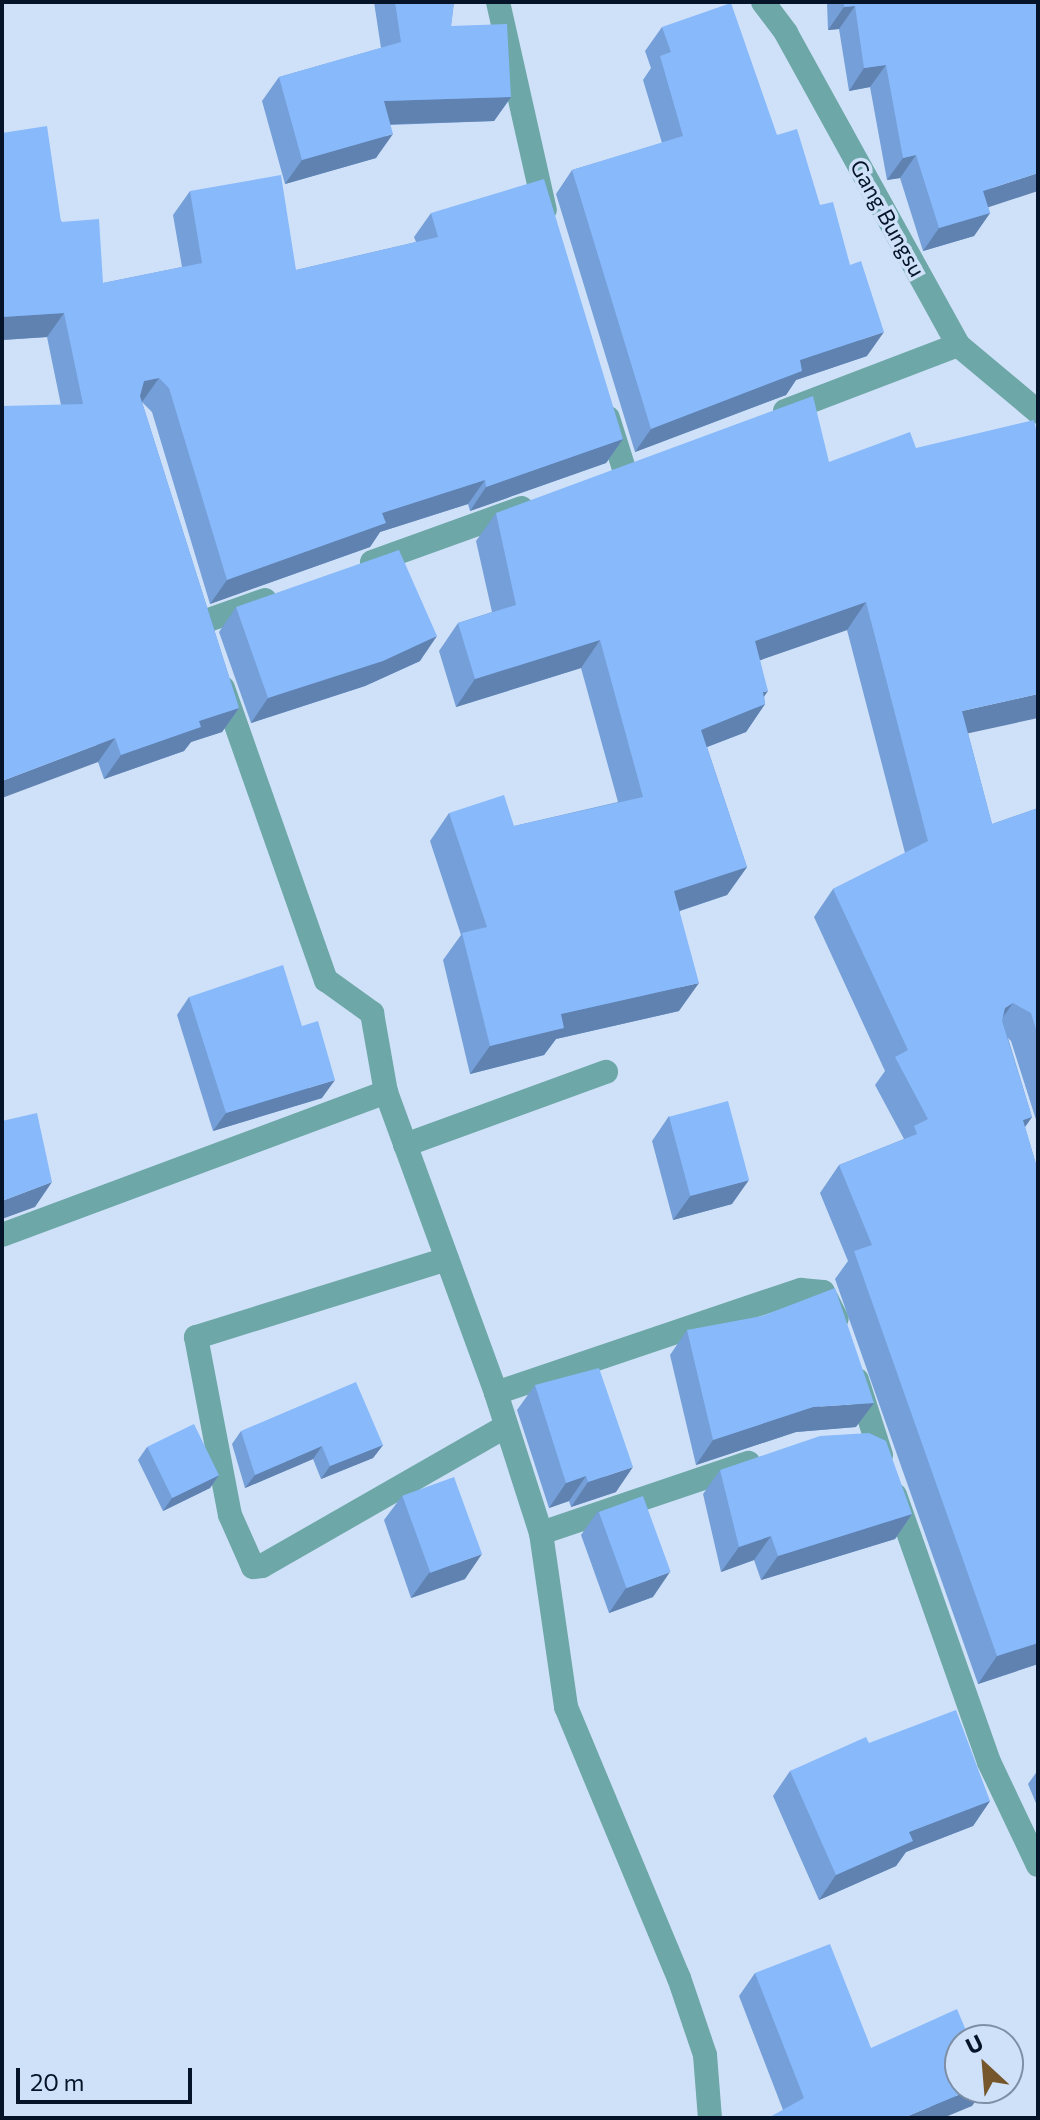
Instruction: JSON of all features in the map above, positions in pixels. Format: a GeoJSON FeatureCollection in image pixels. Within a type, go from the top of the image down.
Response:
{"type":"FeatureCollection","features":[{"type":"Feature","properties":{"kind":"street"},"geometry":{"type":"LineString","coordinates":[[498,2],[552,232]]}},
{"type":"Feature","properties":{"kind":"street","name":"Gang Bungsu"},"geometry":{"type":"LineString","coordinates":[[763,2],[786,33],[958,345],[1038,412]]}},
{"type":"Feature","properties":{"kind":"street"},"geometry":{"type":"LineString","coordinates":[[755,422],[958,345]]}},
{"type":"Feature","properties":{"kind":"street"},"geometry":{"type":"LineString","coordinates":[[602,397],[625,472]]}},
{"type":"Feature","properties":{"kind":"street"},"geometry":{"type":"LineString","coordinates":[[596,482],[654,461]]}},
{"type":"Feature","properties":{"kind":"street"},"geometry":{"type":"LineString","coordinates":[[347,570],[552,497]]}},
{"type":"Feature","properties":{"kind":"street"},"geometry":{"type":"LineString","coordinates":[[200,623],[288,591]]}},
{"type":"Feature","properties":{"kind":"street"},"geometry":{"type":"LineString","coordinates":[[192,593],[326,980],[372,1013],[386,1092],[496,1393],[541,1533],[566,1707],[679,1978],[705,2055],[710,2118]]}},
{"type":"Feature","properties":{"kind":"street"},"geometry":{"type":"LineString","coordinates":[[405,1145],[606,1072]]}},
{"type":"Feature","properties":{"kind":"street"},"geometry":{"type":"LineString","coordinates":[[2,1235],[386,1092]]}},
{"type":"Feature","properties":{"kind":"street"},"geometry":{"type":"LineString","coordinates":[[447,1259],[196,1337],[230,1515],[253,1567],[262,1566],[506,1426]]}},
{"type":"Feature","properties":{"kind":"street"},"geometry":{"type":"LineString","coordinates":[[496,1393],[801,1290],[823,1292],[847,1349],[989,1762],[1038,1865]]}},
{"type":"Feature","properties":{"kind":"street"},"geometry":{"type":"LineString","coordinates":[[855,1442],[881,1455]]}},
{"type":"Feature","properties":{"kind":"street"},"geometry":{"type":"LineString","coordinates":[[541,1533],[771,1456]]}},
{"type":"Feature","properties":{"kind":"building"},"geometry":{"type":"Polygon","coordinates":[[[395,2],[454,2],[451,26],[507,24],[511,97],[384,101],[393,134],[302,160],[279,77],[401,42],[395,2]]]}},
{"type":"Feature","properties":{"kind":"building"},"geometry":{"type":"Polygon","coordinates":[[[844,2],[1038,2],[1038,173],[983,191],[990,213],[939,228],[916,155],[903,158],[886,65],[864,68],[855,6],[844,7],[844,2]]]}},
{"type":"Feature","properties":{"kind":"building"},"geometry":{"type":"Polygon","coordinates":[[[731,3],[777,135],[797,129],[820,205],[833,202],[850,265],[861,261],[884,332],[800,360],[802,371],[651,429],[572,170],[683,136],[660,56],[671,52],[662,27],[731,3]]]}},
{"type":"Feature","properties":{"kind":"building"},"geometry":{"type":"Polygon","coordinates":[[[47,126],[61,222],[99,219],[103,283],[202,263],[190,191],[281,175],[296,270],[438,237],[431,213],[544,179],[623,439],[486,487],[485,480],[382,513],[386,523],[227,580],[169,388],[159,378],[144,381],[140,396],[239,708],[199,721],[201,727],[121,755],[115,738],[2,781],[2,406],[83,404],[64,313],[2,317],[2,133],[47,126]]]}},
{"type":"Feature","properties":{"kind":"building"},"geometry":{"type":"Polygon","coordinates":[[[813,396],[829,462],[910,432],[916,448],[1034,420],[1038,438],[1038,694],[962,711],[992,824],[1038,808],[1038,1036],[1031,1013],[1013,1003],[1005,1008],[1002,1021],[1032,1117],[1023,1120],[1038,1171],[1038,1643],[997,1656],[854,1251],[872,1245],[839,1165],[917,1134],[914,1126],[928,1119],[895,1057],[908,1050],[833,889],[928,841],[866,602],[755,641],[768,691],[763,692],[765,704],[701,730],[747,867],[674,891],[699,983],[561,1014],[564,1028],[490,1046],[462,933],[487,927],[449,813],[504,795],[514,826],[643,797],[600,640],[475,679],[458,623],[516,605],[496,513],[813,396]]]}},
{"type":"Feature","properties":{"kind":"building"},"geometry":{"type":"Polygon","coordinates":[[[399,550],[437,636],[383,661],[268,698],[236,607],[399,550]]]}},
{"type":"Feature","properties":{"kind":"building"},"geometry":{"type":"Polygon","coordinates":[[[283,965],[302,1026],[318,1021],[335,1080],[226,1113],[189,997],[283,965]]]}},
{"type":"Feature","properties":{"kind":"building"},"geometry":{"type":"Polygon","coordinates":[[[728,1101],[749,1180],[690,1196],[669,1117],[728,1101]]]}},
{"type":"Feature","properties":{"kind":"building"},"geometry":{"type":"Polygon","coordinates":[[[37,1113],[52,1182],[2,1201],[2,1121],[37,1113]]]}},
{"type":"Feature","properties":{"kind":"building"},"geometry":{"type":"Polygon","coordinates":[[[835,1288],[874,1403],[813,1407],[713,1440],[687,1330],[762,1316],[835,1288]]]}},
{"type":"Feature","properties":{"kind":"building"},"geometry":{"type":"Polygon","coordinates":[[[599,1368],[633,1467],[588,1482],[586,1476],[566,1483],[535,1385],[599,1368]]]}},
{"type":"Feature","properties":{"kind":"building"},"geometry":{"type":"Polygon","coordinates":[[[356,1382],[383,1445],[330,1466],[322,1446],[255,1475],[241,1431],[356,1382]]]}},
{"type":"Feature","properties":{"kind":"building"},"geometry":{"type":"Polygon","coordinates":[[[194,1424],[219,1475],[172,1498],[147,1447],[194,1424]]]}},
{"type":"Feature","properties":{"kind":"building"},"geometry":{"type":"Polygon","coordinates":[[[869,1433],[886,1441],[912,1514],[778,1556],[771,1536],[739,1547],[720,1470],[820,1436],[869,1433]]]}},
{"type":"Feature","properties":{"kind":"building"},"geometry":{"type":"Polygon","coordinates":[[[454,1477],[482,1554],[430,1573],[402,1496],[454,1477]]]}},
{"type":"Feature","properties":{"kind":"building"},"geometry":{"type":"Polygon","coordinates":[[[643,1496],[671,1572],[627,1588],[599,1512],[643,1496]]]}},
{"type":"Feature","properties":{"kind":"building"},"geometry":{"type":"Polygon","coordinates":[[[956,1710],[990,1801],[909,1832],[913,1841],[836,1875],[790,1771],[866,1737],[869,1743],[956,1710]]]}},
{"type":"Feature","properties":{"kind":"building"},"geometry":{"type":"Polygon","coordinates":[[[830,1944],[871,2048],[957,2009],[963,2024],[944,2024],[944,2101],[909,2118],[768,2118],[804,2098],[755,1973],[830,1944]]]}}]}
